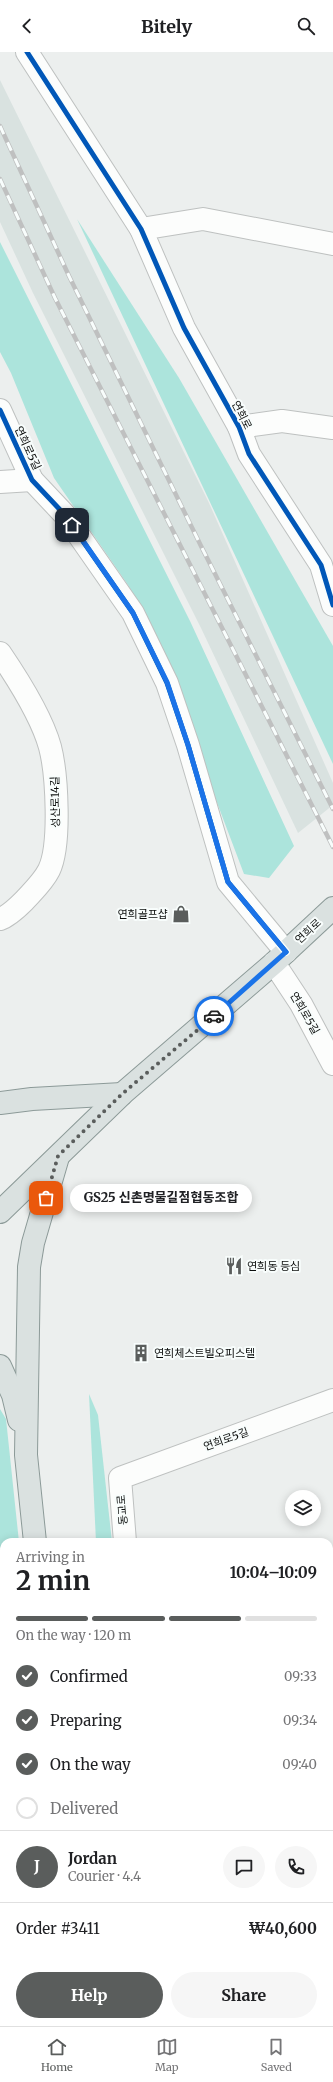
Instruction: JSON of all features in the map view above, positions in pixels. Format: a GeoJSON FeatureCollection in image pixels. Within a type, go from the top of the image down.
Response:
{"type":"FeatureCollection","features":[{"type":"Feature","properties":{"kind":"main road","name":"연희로"},"geometry":{"type":"LineString","coordinates":[[0,1212],[122,1094],[280,958],[333,908]]}},
{"type":"Feature","properties":{"kind":"main road"},"geometry":{"type":"LineString","coordinates":[[0,1103],[32,1099],[122,1094]]}},
{"type":"Feature","properties":{"kind":"main road"},"geometry":{"type":"LineString","coordinates":[[34,1538],[26,1455],[29,1267],[33,1243],[58,1156]]}},
{"type":"Feature","properties":{"kind":"main road"},"geometry":{"type":"LineString","coordinates":[[0,1366],[13,1395],[26,1455]]}},
{"type":"Feature","properties":{"kind":"street","name":"연희로"},"geometry":{"type":"LineString","coordinates":[[27,52],[141,229],[184,328],[239,428],[249,454],[327,565],[333,605]]}},
{"type":"Feature","properties":{"kind":"street"},"geometry":{"type":"LineString","coordinates":[[141,229],[203,219],[333,244]]}},
{"type":"Feature","properties":{"kind":"street","name":"연희로5길"},"geometry":{"type":"LineString","coordinates":[[0,410],[32,480],[64,514],[133,613],[167,682],[188,745],[228,882],[280,958],[301,1004],[333,1064]]}},
{"type":"Feature","properties":{"kind":"street","name":"연희로"},"geometry":{"type":"LineString","coordinates":[[239,428],[282,421],[333,428]]}},
{"type":"Feature","properties":{"kind":"street"},"geometry":{"type":"LineString","coordinates":[[0,482],[32,480]]}},
{"type":"Feature","properties":{"kind":"street","name":"성산로14길"},"geometry":{"type":"LineString","coordinates":[[0,653],[30,703],[50,746],[57,793],[54,857],[49,870],[40,885],[18,907],[0,919]]}},
{"type":"Feature","properties":{"kind":"street","name":"연희로5길"},"geometry":{"type":"LineString","coordinates":[[120,1478],[333,1400]]}},
{"type":"Feature","properties":{"kind":"street","name":"동교로"},"geometry":{"type":"LineString","coordinates":[[120,1478],[125,1538]]}},
{"type":"Feature","properties":{"kind":"shaded area"},"geometry":{"type":"Polygon","coordinates":[[[0,80],[209,503],[333,783],[333,805],[298,833],[201,628],[33,293],[0,222],[0,80]]]}},
{"type":"Feature","properties":{"kind":"shaded area"},"geometry":{"type":"Polygon","coordinates":[[[77,219],[179,378],[333,646],[333,764],[77,219]]]}},
{"type":"Feature","properties":{"kind":"shaded area"},"geometry":{"type":"Polygon","coordinates":[[[0,242],[190,621],[294,846],[269,878],[244,874],[213,792],[173,670],[128,585],[54,478],[11,373],[0,352],[0,242]]]}},
{"type":"Feature","properties":{"kind":"shaded area"},"geometry":{"type":"Polygon","coordinates":[[[89,1394],[98,1415],[112,1538],[96,1538],[89,1394]]]}},
{"type":"Feature","properties":{"kind":"shaded area"},"geometry":{"type":"Polygon","coordinates":[[[0,1409],[6,1419],[19,1538],[0,1538],[0,1409]]]}},
{"type":"Feature","properties":{"kind":"railway"},"geometry":{"type":"LineString","coordinates":[[0,126],[69,276],[201,546],[333,809]]}},
{"type":"Feature","properties":{"kind":"railway"},"geometry":{"type":"LineString","coordinates":[[0,179],[55,298],[333,847]]}},
{"type":"Feature","properties":{"kind":"cycle path"},"geometry":{"type":"LineString","coordinates":[[27,52],[141,229],[184,328],[239,427],[249,454],[321,565],[333,605]]}},
{"type":"Feature","properties":{"kind":"cycle path"},"geometry":{"type":"LineString","coordinates":[[0,410],[32,480],[64,514],[133,613],[167,683],[188,745],[228,882],[286,952]]}},
{"type":"Feature","properties":{"kind":"way so far"},"geometry":{"type":"LineString","coordinates":[[46,1198],[58,1156],[122,1094],[214,1016]]}},
{"type":"Feature","properties":{"kind":"place","name":"연희골프샵"},"geometry":{"type":"Point","coordinates":[181,914]}},
{"type":"Feature","properties":{"kind":"place","name":"GS25 신촌명물길점협동조합"},"geometry":{"type":"Point","coordinates":[46,1198]}},
{"type":"Feature","properties":{"kind":"place","name":"연희동 등심"},"geometry":{"type":"Point","coordinates":[234,1266]}},
{"type":"Feature","properties":{"kind":"place","name":"연희체스트빌오피스텔"},"geometry":{"type":"Point","coordinates":[141,1353]}},
{"type":"Feature","properties":{"kind":"route"},"geometry":{"type":"LineString","coordinates":[[72,525],[133,613],[167,682],[188,745],[211,830],[228,882],[254,916],[286,952],[214,1016]]}}]}
